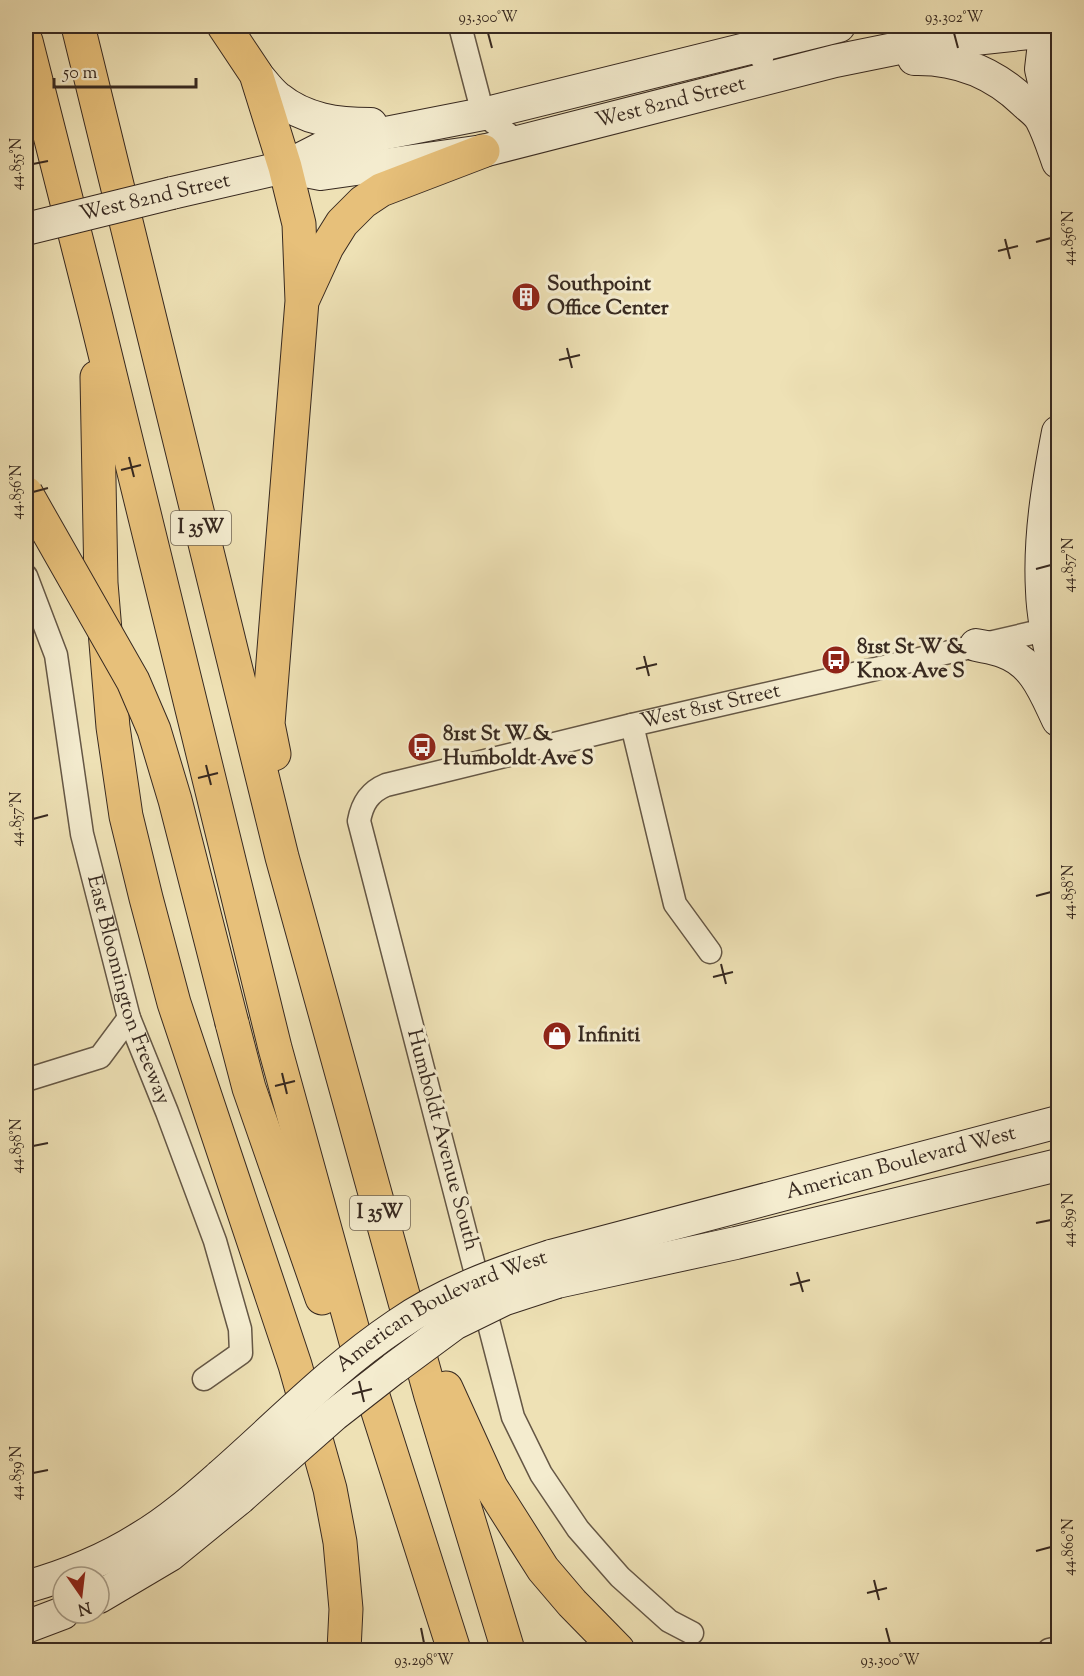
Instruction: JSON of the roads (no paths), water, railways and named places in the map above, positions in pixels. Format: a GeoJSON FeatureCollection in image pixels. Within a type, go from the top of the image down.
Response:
{"type":"FeatureCollection","features":[{"type":"Feature","properties":{"kind":"highway","name":"I 35W"},"geometry":{"type":"LineString","coordinates":[[78,26],[282,857],[414,1336],[508,1650]]}},
{"type":"Feature","properties":{"kind":"highway"},"geometry":{"type":"LineString","coordinates":[[232,32],[256,74],[285,167],[299,224],[302,301],[268,724],[329,1029]]}},
{"type":"Feature","properties":{"kind":"highway","name":"I 35W"},"geometry":{"type":"LineString","coordinates":[[26,41],[275,1048],[358,1349],[454,1650]]}},
{"type":"Feature","properties":{"kind":"highway"},"geometry":{"type":"LineString","coordinates":[[302,301],[327,247],[342,224],[363,202],[381,190],[483,151]]}},
{"type":"Feature","properties":{"kind":"highway"},"geometry":{"type":"LineString","coordinates":[[95,313],[101,584],[113,727],[126,816],[174,1003],[295,1365],[327,1478],[340,1542],[346,1610],[341,1650]]}},
{"type":"Feature","properties":{"kind":"highway"},"geometry":{"type":"LineString","coordinates":[[26,493],[133,681],[154,730],[175,800],[249,1088],[351,1378],[405,1497]]}},
{"type":"Feature","properties":{"kind":"highway"},"geometry":{"type":"LineString","coordinates":[[414,1336],[447,1389],[490,1487],[543,1569],[572,1603],[618,1650]]}},
{"type":"Feature","properties":{"kind":"street"},"geometry":{"type":"LineString","coordinates":[[460,26],[483,114],[518,142]]}},
{"type":"Feature","properties":{"kind":"street","name":"West 82nd Street"},"geometry":{"type":"LineString","coordinates":[[26,229],[285,167],[330,144],[483,114],[757,35],[839,26]]}},
{"type":"Feature","properties":{"kind":"street"},"geometry":{"type":"LineString","coordinates":[[1052,33],[1041,69],[1059,146]]}},
{"type":"Feature","properties":{"kind":"street","name":"West 82nd Street"},"geometry":{"type":"LineString","coordinates":[[285,167],[321,174],[483,151],[835,61],[909,46],[1052,33]]}},
{"type":"Feature","properties":{"kind":"street"},"geometry":{"type":"LineString","coordinates":[[757,35],[765,78]]}},
{"type":"Feature","properties":{"kind":"street"},"geometry":{"type":"LineString","coordinates":[[835,61],[930,58],[951,62],[989,76],[1008,87],[1040,117],[1059,162]]}},
{"type":"Feature","properties":{"kind":"street"},"geometry":{"type":"LineString","coordinates":[[256,74],[278,98],[303,113],[326,122],[438,123]]}},
{"type":"Feature","properties":{"kind":"street"},"geometry":{"type":"LineString","coordinates":[[1059,432],[1046,493],[1042,548],[1042,593],[1053,628],[1059,686]]}},
{"type":"Feature","properties":{"kind":"street","name":"East Bloomington Freeway"},"geometry":{"type":"LineString","coordinates":[[26,576],[56,655],[82,834],[129,1018],[215,1241],[240,1329],[241,1353],[204,1379]]}},
{"type":"Feature","properties":{"kind":"street","name":"West 81st Street"},"geometry":{"type":"LineString","coordinates":[[369,797],[377,789],[386,785],[632,725],[1053,628]]}},
{"type":"Feature","properties":{"kind":"street"},"geometry":{"type":"LineString","coordinates":[[976,645],[1004,652],[1029,667],[1059,720]]}},
{"type":"Feature","properties":{"kind":"street"},"geometry":{"type":"LineString","coordinates":[[632,725],[675,904],[710,952]]}},
{"type":"Feature","properties":{"kind":"street","name":"Humboldt Avenue South"},"geometry":{"type":"LineString","coordinates":[[369,797],[362,807],[359,821],[513,1417],[541,1474],[578,1529],[620,1577],[669,1621],[692,1634]]}},
{"type":"Feature","properties":{"kind":"street"},"geometry":{"type":"LineString","coordinates":[[26,1080],[100,1058],[129,1018]]}},
{"type":"Feature","properties":{"kind":"street","name":"American Boulevard West"},"geometry":{"type":"LineString","coordinates":[[26,1587],[92,1563],[140,1539],[183,1508],[230,1487],[334,1415],[454,1324],[505,1299],[554,1269],[929,1156],[1059,1122]]}},
{"type":"Feature","properties":{"kind":"street"},"geometry":{"type":"LineString","coordinates":[[929,1156],[937,1195]]}},
{"type":"Feature","properties":{"kind":"street","name":"American Boulevard West"},"geometry":{"type":"LineString","coordinates":[[554,1269],[736,1243],[1059,1165]]}},
{"type":"Feature","properties":{"kind":"street","name":"American Boulevard West"},"geometry":{"type":"LineString","coordinates":[[111,1590],[170,1555],[230,1487]]}},
{"type":"Feature","properties":{"kind":"street"},"geometry":{"type":"LineString","coordinates":[[26,1627],[51,1618]]}},
{"type":"Feature","properties":{"kind":"street"},"geometry":{"type":"LineString","coordinates":[[1049,1650],[1059,1648]]}},
{"type":"Feature","properties":{"kind":"place","name":"Southpoint Office Center"},"geometry":{"type":"Point","coordinates":[526,297]}},
{"type":"Feature","properties":{"kind":"place","name":"81st St W & Knox Ave S"},"geometry":{"type":"Point","coordinates":[836,660]}},
{"type":"Feature","properties":{"kind":"place","name":"81st St W & Humboldt Ave S"},"geometry":{"type":"Point","coordinates":[422,747]}},
{"type":"Feature","properties":{"kind":"place","name":"Infiniti"},"geometry":{"type":"Point","coordinates":[557,1036]}}]}
